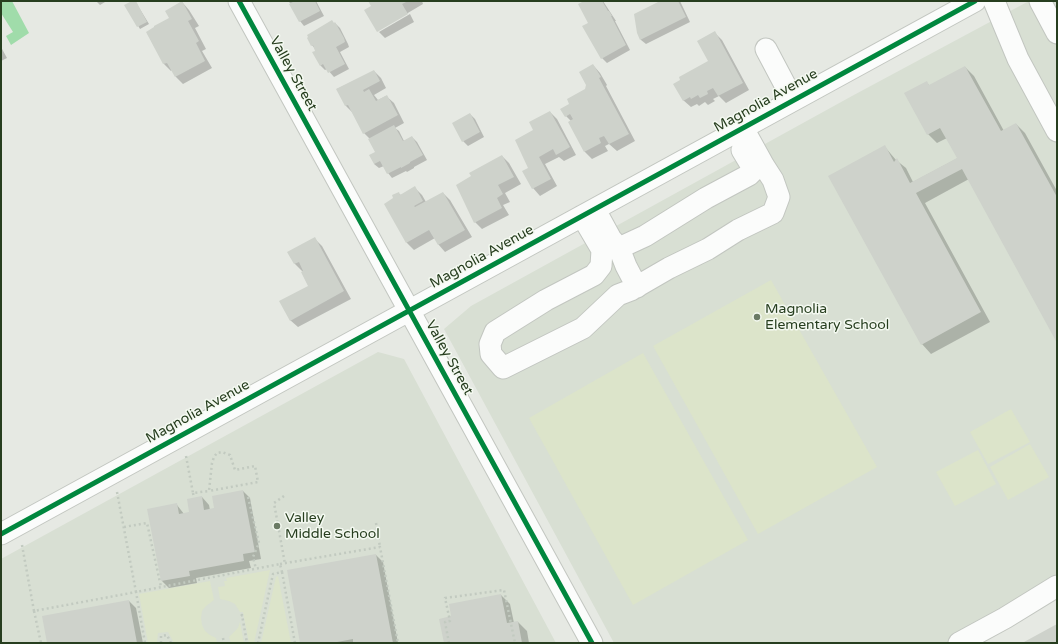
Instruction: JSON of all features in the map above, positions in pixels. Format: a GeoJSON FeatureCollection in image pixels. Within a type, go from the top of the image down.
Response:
{"type":"FeatureCollection","features":[{"type":"Feature","properties":{"kind":"street","name":"Valley Street"},"geometry":{"type":"LineString","coordinates":[[239,1],[592,643]]}},
{"type":"Feature","properties":{"kind":"street","name":"Magnolia Avenue"},"geometry":{"type":"LineString","coordinates":[[1,534],[975,1]]}},
{"type":"Feature","properties":{"kind":"street"},"geometry":{"type":"LineString","coordinates":[[994,1],[1018,59],[1057,131]]}},
{"type":"Feature","properties":{"kind":"street"},"geometry":{"type":"LineString","coordinates":[[1040,1],[1057,33]]}},
{"type":"Feature","properties":{"kind":"street"},"geometry":{"type":"LineString","coordinates":[[766,49],[793,100]]}},
{"type":"Feature","properties":{"kind":"street"},"geometry":{"type":"LineString","coordinates":[[619,248],[645,236],[706,198],[749,175],[754,170],[737,131]]}},
{"type":"Feature","properties":{"kind":"street"},"geometry":{"type":"LineString","coordinates":[[588,213],[602,250],[601,266],[594,274],[546,300],[495,332],[490,344],[491,354],[503,368],[583,328],[618,295],[637,287],[738,230],[772,213],[779,196],[773,180],[737,131]]}},
{"type":"Feature","properties":{"kind":"street"},"geometry":{"type":"LineString","coordinates":[[588,213],[619,248],[637,287]]}},
{"type":"Feature","properties":{"kind":"street"},"geometry":{"type":"LineString","coordinates":[[959,643],[1005,618],[1057,586]]}},
{"type":"Feature","properties":{"kind":"path"},"geometry":{"type":"LineString","coordinates":[[193,493],[209,491],[258,482],[254,466],[235,470],[233,460],[230,455],[222,452],[217,453],[212,463],[209,491]]}},
{"type":"Feature","properties":{"kind":"path"},"geometry":{"type":"LineString","coordinates":[[186,456],[194,498]]}},
{"type":"Feature","properties":{"kind":"path"},"geometry":{"type":"LineString","coordinates":[[117,492],[145,643]]}},
{"type":"Feature","properties":{"kind":"path"},"geometry":{"type":"LineString","coordinates":[[284,496],[274,503],[285,564]]}},
{"type":"Feature","properties":{"kind":"path"},"geometry":{"type":"LineString","coordinates":[[248,497],[259,543],[254,557],[256,569]]}},
{"type":"Feature","properties":{"kind":"path"},"geometry":{"type":"LineString","coordinates":[[124,527],[146,523],[161,587]]}},
{"type":"Feature","properties":{"kind":"path"},"geometry":{"type":"LineString","coordinates":[[376,523],[398,643]]}},
{"type":"Feature","properties":{"kind":"path"},"geometry":{"type":"LineString","coordinates":[[22,544],[41,643]]}},
{"type":"Feature","properties":{"kind":"path"},"geometry":{"type":"LineString","coordinates":[[34,611],[280,564],[380,547]]}},
{"type":"Feature","properties":{"kind":"path"},"geometry":{"type":"LineString","coordinates":[[280,564],[295,643]]}},
{"type":"Feature","properties":{"kind":"path"},"geometry":{"type":"LineString","coordinates":[[258,643],[273,574],[282,572]]}},
{"type":"Feature","properties":{"kind":"path"},"geometry":{"type":"LineString","coordinates":[[449,643],[445,622],[450,621],[445,598],[504,590],[516,643]]}},
{"type":"Feature","properties":{"kind":"path"},"geometry":{"type":"LineString","coordinates":[[241,616],[242,615],[247,643]]}},
{"type":"Feature","properties":{"kind":"path"},"geometry":{"type":"LineString","coordinates":[[161,643],[161,636],[167,636],[171,643]]}},
{"type":"Feature","properties":{"kind":"path"},"geometry":{"type":"LineString","coordinates":[[223,638],[224,643]]}},
{"type":"Feature","properties":{"kind":"shaded area"},"geometry":{"type":"Polygon","coordinates":[[[12,1],[29,33],[11,45],[6,36],[13,32],[1,13],[1,2],[12,1]]]}},
{"type":"Feature","properties":{"kind":"shaded area","name":"Magnolia Elementary School"},"geometry":{"type":"Polygon","coordinates":[[[1029,1],[1057,1],[1057,596],[971,643],[614,643],[444,329],[471,306],[852,96],[1029,1]]]}},
{"type":"Feature","properties":{"kind":"shaded area"},"geometry":{"type":"Polygon","coordinates":[[[771,280],[877,467],[758,534],[653,346],[771,280]]]}},
{"type":"Feature","properties":{"kind":"shaded area","name":"Valley Middle School"},"geometry":{"type":"Polygon","coordinates":[[[378,352],[404,359],[556,643],[1,643],[1,559],[378,352]]]}},
{"type":"Feature","properties":{"kind":"shaded area"},"geometry":{"type":"Polygon","coordinates":[[[643,353],[748,540],[633,605],[529,418],[643,353]]]}},
{"type":"Feature","properties":{"kind":"shaded area"},"geometry":{"type":"Polygon","coordinates":[[[1011,409],[1030,442],[988,464],[970,432],[1011,409]]]}},
{"type":"Feature","properties":{"kind":"shaded area"},"geometry":{"type":"Polygon","coordinates":[[[1030,444],[1049,477],[1008,500],[990,467],[1030,444]]]}},
{"type":"Feature","properties":{"kind":"shaded area"},"geometry":{"type":"Polygon","coordinates":[[[978,450],[996,484],[955,506],[936,472],[978,450]]]}},
{"type":"Feature","properties":{"kind":"shaded area"},"geometry":{"type":"Polygon","coordinates":[[[270,570],[254,643],[249,643],[243,612],[240,612],[235,604],[220,599],[218,587],[225,586],[224,581],[227,581],[226,578],[270,570]]]}},
{"type":"Feature","properties":{"kind":"shaded area"},"geometry":{"type":"Polygon","coordinates":[[[278,576],[291,643],[261,643],[276,577],[278,576]]]}},
{"type":"Feature","properties":{"kind":"shaded area"},"geometry":{"type":"Polygon","coordinates":[[[210,581],[214,600],[202,611],[201,618],[205,631],[216,638],[217,643],[174,643],[168,632],[158,633],[157,643],[148,643],[139,594],[210,581]]]}},
{"type":"Feature","properties":{"kind":"shaded area"},"geometry":{"type":"Polygon","coordinates":[[[240,622],[244,643],[231,643],[229,637],[238,628],[240,622]]]}},
{"type":"Feature","properties":{"kind":"building"},"geometry":{"type":"Polygon","coordinates":[[[132,1],[136,1],[147,22],[137,27],[124,5],[132,1]]]}},
{"type":"Feature","properties":{"kind":"building"},"geometry":{"type":"Polygon","coordinates":[[[182,1],[192,19],[188,21],[199,41],[196,43],[205,61],[175,77],[167,63],[163,64],[146,32],[169,18],[165,11],[182,1]]]}},
{"type":"Feature","properties":{"kind":"building"},"geometry":{"type":"Polygon","coordinates":[[[295,1],[315,1],[320,11],[299,22],[289,4],[295,1]]]}},
{"type":"Feature","properties":{"kind":"building"},"geometry":{"type":"Polygon","coordinates":[[[368,1],[408,1],[402,4],[408,14],[377,32],[364,10],[371,6],[368,1]]]}},
{"type":"Feature","properties":{"kind":"building"},"geometry":{"type":"Polygon","coordinates":[[[584,1],[602,1],[612,16],[626,45],[601,59],[582,26],[588,23],[578,4],[584,1]]]}},
{"type":"Feature","properties":{"kind":"building"},"geometry":{"type":"Polygon","coordinates":[[[660,1],[678,1],[686,17],[640,40],[637,33],[634,14],[660,1]]]}},
{"type":"Feature","properties":{"kind":"building"},"geometry":{"type":"Polygon","coordinates":[[[332,20],[334,23],[335,22],[344,38],[345,42],[336,47],[345,64],[328,73],[323,64],[320,66],[312,52],[315,51],[313,45],[311,46],[307,38],[307,35],[332,20]]]}},
{"type":"Feature","properties":{"kind":"building"},"geometry":{"type":"Polygon","coordinates":[[[715,31],[743,83],[718,96],[713,88],[707,91],[708,94],[700,98],[698,95],[683,101],[673,84],[680,80],[679,77],[708,61],[697,41],[715,31]]]}},
{"type":"Feature","properties":{"kind":"building"},"geometry":{"type":"Polygon","coordinates":[[[593,64],[629,134],[609,144],[604,136],[599,138],[601,143],[584,152],[568,122],[573,119],[570,114],[565,117],[560,109],[569,104],[567,99],[585,89],[586,85],[579,72],[593,64]]]}},
{"type":"Feature","properties":{"kind":"building"},"geometry":{"type":"Polygon","coordinates":[[[965,66],[1001,131],[1016,123],[1057,197],[1057,343],[962,169],[916,193],[981,312],[921,345],[828,176],[885,145],[894,162],[897,158],[910,183],[957,158],[940,128],[927,135],[904,93],[927,81],[929,85],[965,66]]]}},
{"type":"Feature","properties":{"kind":"building"},"geometry":{"type":"Polygon","coordinates":[[[374,70],[380,81],[363,90],[364,92],[369,89],[376,101],[387,95],[398,115],[363,134],[348,105],[345,106],[336,89],[374,70]]]}},
{"type":"Feature","properties":{"kind":"building"},"geometry":{"type":"Polygon","coordinates":[[[550,111],[570,147],[556,155],[553,149],[539,157],[551,179],[532,189],[522,171],[528,168],[515,140],[533,130],[529,122],[550,111]]]}},
{"type":"Feature","properties":{"kind":"building"},"geometry":{"type":"Polygon","coordinates":[[[470,113],[480,132],[462,142],[452,123],[470,113]]]}},
{"type":"Feature","properties":{"kind":"building"},"geometry":{"type":"Polygon","coordinates":[[[394,125],[403,141],[412,136],[423,155],[401,168],[387,174],[380,161],[374,164],[369,155],[375,152],[368,139],[394,125]]]}},
{"type":"Feature","properties":{"kind":"building"},"geometry":{"type":"Polygon","coordinates":[[[502,155],[514,177],[498,185],[503,194],[497,198],[502,208],[474,223],[456,185],[471,176],[469,173],[502,155]]]}},
{"type":"Feature","properties":{"kind":"building"},"geometry":{"type":"Polygon","coordinates":[[[415,186],[423,201],[414,206],[415,207],[443,192],[465,230],[438,245],[429,230],[406,243],[384,204],[393,198],[392,195],[399,192],[400,195],[415,186]]]}},
{"type":"Feature","properties":{"kind":"building"},"geometry":{"type":"Polygon","coordinates":[[[315,237],[344,291],[290,321],[279,301],[308,286],[301,272],[303,271],[299,262],[294,264],[287,252],[315,237]]]}},
{"type":"Feature","properties":{"kind":"building"},"geometry":{"type":"Polygon","coordinates":[[[243,490],[255,552],[243,554],[244,561],[189,571],[190,576],[161,581],[147,509],[177,503],[179,514],[189,512],[187,499],[202,496],[204,510],[214,508],[212,496],[243,490]]]}},
{"type":"Feature","properties":{"kind":"building"},"geometry":{"type":"Polygon","coordinates":[[[376,554],[393,643],[353,643],[353,639],[332,643],[300,643],[287,570],[376,554]]]}},
{"type":"Feature","properties":{"kind":"building"},"geometry":{"type":"Polygon","coordinates":[[[501,594],[507,623],[518,621],[522,643],[444,643],[439,619],[451,616],[449,604],[501,594]]]}},
{"type":"Feature","properties":{"kind":"building"},"geometry":{"type":"Polygon","coordinates":[[[129,600],[137,643],[47,643],[42,616],[129,600]]]}},
{"type":"Feature","properties":{"kind":"building"},"geometry":{"type":"Polygon","coordinates":[[[1057,624],[1057,643],[1024,643],[1024,642],[1057,624]]]}},
{"type":"Feature","properties":{"kind":"cycle path"},"geometry":{"type":"LineString","coordinates":[[239,1],[592,643]]}},
{"type":"Feature","properties":{"kind":"cycle path"},"geometry":{"type":"LineString","coordinates":[[1,534],[975,1]]}},
{"type":"Feature","properties":{"kind":"place","name":"Magnolia Elementary School"},"geometry":{"type":"Point","coordinates":[757,317]}},
{"type":"Feature","properties":{"kind":"place","name":"Valley Middle School"},"geometry":{"type":"Point","coordinates":[277,526]}}]}
